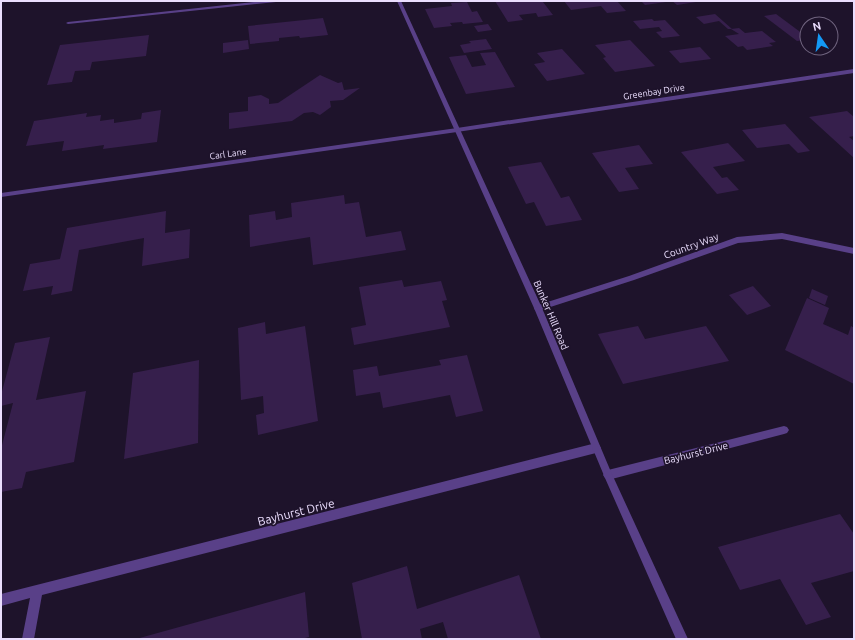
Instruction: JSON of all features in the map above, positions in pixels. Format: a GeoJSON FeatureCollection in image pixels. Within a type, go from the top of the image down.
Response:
{"type":"FeatureCollection","features":[{"type":"Feature","properties":{"kind":"street"},"geometry":{"type":"LineString","coordinates":[[68,23],[276,1]]}},
{"type":"Feature","properties":{"kind":"street","name":"Bunker Hill Road"},"geometry":{"type":"LineString","coordinates":[[399,1],[538,308],[596,448],[682,639]]}},
{"type":"Feature","properties":{"kind":"street","name":"Greenbay Drive"},"geometry":{"type":"LineString","coordinates":[[457,130],[854,71]]}},
{"type":"Feature","properties":{"kind":"street","name":"Carl Lane"},"geometry":{"type":"LineString","coordinates":[[1,195],[457,130]]}},
{"type":"Feature","properties":{"kind":"street","name":"Country Way"},"geometry":{"type":"LineString","coordinates":[[538,308],[631,278],[737,240],[782,236],[854,251]]}},
{"type":"Feature","properties":{"kind":"street","name":"Bayhurst Drive"},"geometry":{"type":"LineString","coordinates":[[608,475],[784,430]]}},
{"type":"Feature","properties":{"kind":"street","name":"Bayhurst Drive"},"geometry":{"type":"LineString","coordinates":[[1,600],[596,448]]}},
{"type":"Feature","properties":{"kind":"street"},"geometry":{"type":"LineString","coordinates":[[28,639],[37,591]]}},
{"type":"Feature","properties":{"kind":"building"},"geometry":{"type":"Polygon","coordinates":[[[495,1],[543,2],[553,15],[538,17],[536,13],[519,15],[523,20],[508,22],[495,1]]]}},
{"type":"Feature","properties":{"kind":"building"},"geometry":{"type":"Polygon","coordinates":[[[564,1],[617,1],[626,11],[607,13],[601,6],[571,10],[564,1]]]}},
{"type":"Feature","properties":{"kind":"building"},"geometry":{"type":"Polygon","coordinates":[[[641,1],[666,1],[666,2],[645,5],[641,1]]]}},
{"type":"Feature","properties":{"kind":"building"},"geometry":{"type":"Polygon","coordinates":[[[672,1],[695,1],[696,2],[677,5],[672,1]]]}},
{"type":"Feature","properties":{"kind":"building"},"geometry":{"type":"Polygon","coordinates":[[[467,2],[472,12],[477,11],[483,22],[463,24],[462,22],[450,23],[452,26],[434,28],[425,9],[452,6],[451,3],[467,2]]]}},
{"type":"Feature","properties":{"kind":"building"},"geometry":{"type":"Polygon","coordinates":[[[715,14],[732,29],[728,29],[719,21],[704,24],[696,17],[715,14]]]}},
{"type":"Feature","properties":{"kind":"building"},"geometry":{"type":"Polygon","coordinates":[[[776,14],[799,31],[799,41],[797,41],[764,16],[776,14]]]}},
{"type":"Feature","properties":{"kind":"building"},"geometry":{"type":"Polygon","coordinates":[[[323,18],[328,35],[300,38],[299,36],[279,38],[279,41],[250,44],[248,26],[323,18]]]}},
{"type":"Feature","properties":{"kind":"building"},"geometry":{"type":"Polygon","coordinates":[[[652,19],[654,21],[665,20],[680,36],[662,38],[656,32],[662,31],[659,27],[640,29],[633,21],[652,19]]]}},
{"type":"Feature","properties":{"kind":"building"},"geometry":{"type":"Polygon","coordinates":[[[488,24],[492,30],[478,32],[474,26],[488,24]]]}},
{"type":"Feature","properties":{"kind":"building"},"geometry":{"type":"Polygon","coordinates":[[[739,28],[745,33],[762,31],[776,42],[769,43],[773,46],[747,50],[743,46],[738,47],[725,36],[739,34],[731,29],[739,28]]]}},
{"type":"Feature","properties":{"kind":"building"},"geometry":{"type":"Polygon","coordinates":[[[149,35],[146,56],[92,62],[90,70],[75,71],[72,82],[47,85],[60,45],[149,35]]]}},
{"type":"Feature","properties":{"kind":"building"},"geometry":{"type":"Polygon","coordinates":[[[486,39],[492,49],[464,53],[460,45],[471,43],[469,41],[486,39]]]}},
{"type":"Feature","properties":{"kind":"building"},"geometry":{"type":"Polygon","coordinates":[[[248,40],[249,49],[223,53],[223,43],[248,40]]]}},
{"type":"Feature","properties":{"kind":"building"},"geometry":{"type":"Polygon","coordinates":[[[630,40],[655,66],[615,72],[603,58],[606,57],[595,45],[630,40]]]}},
{"type":"Feature","properties":{"kind":"building"},"geometry":{"type":"Polygon","coordinates":[[[700,47],[711,59],[680,63],[669,51],[700,47]]]}},
{"type":"Feature","properties":{"kind":"building"},"geometry":{"type":"Polygon","coordinates":[[[562,49],[585,74],[547,81],[534,64],[545,62],[537,53],[562,49]]]}},
{"type":"Feature","properties":{"kind":"building"},"geometry":{"type":"Polygon","coordinates":[[[495,52],[515,87],[466,94],[449,57],[466,55],[472,67],[486,65],[480,53],[495,52]]]}},
{"type":"Feature","properties":{"kind":"building"},"geometry":{"type":"Polygon","coordinates":[[[320,75],[338,83],[342,82],[344,90],[360,88],[343,100],[330,101],[331,107],[320,115],[313,112],[304,113],[292,121],[229,129],[229,113],[248,111],[248,97],[261,95],[269,99],[269,104],[278,103],[320,75]]]}},
{"type":"Feature","properties":{"kind":"building"},"geometry":{"type":"Polygon","coordinates":[[[161,110],[157,142],[103,149],[104,145],[62,151],[64,141],[26,146],[34,121],[87,113],[86,117],[101,115],[100,121],[114,119],[114,123],[141,119],[142,113],[161,110]]]}},
{"type":"Feature","properties":{"kind":"building"},"geometry":{"type":"Polygon","coordinates":[[[847,111],[854,117],[854,136],[849,137],[854,141],[854,158],[809,117],[847,111]]]}},
{"type":"Feature","properties":{"kind":"building"},"geometry":{"type":"Polygon","coordinates":[[[785,124],[810,151],[798,153],[789,144],[757,148],[742,130],[785,124]]]}},
{"type":"Feature","properties":{"kind":"building"},"geometry":{"type":"Polygon","coordinates":[[[728,143],[745,161],[713,167],[722,178],[727,177],[739,190],[717,194],[681,152],[728,143]]]}},
{"type":"Feature","properties":{"kind":"building"},"geometry":{"type":"Polygon","coordinates":[[[639,145],[653,164],[625,168],[639,189],[619,192],[592,153],[639,145]]]}},
{"type":"Feature","properties":{"kind":"building"},"geometry":{"type":"Polygon","coordinates":[[[541,162],[561,198],[569,196],[582,220],[546,226],[534,202],[526,204],[508,167],[541,162]]]}},
{"type":"Feature","properties":{"kind":"building"},"geometry":{"type":"Polygon","coordinates":[[[344,195],[345,204],[359,202],[366,237],[401,231],[406,250],[313,265],[310,237],[250,247],[249,215],[275,211],[276,220],[292,217],[291,203],[344,195]]]}},
{"type":"Feature","properties":{"kind":"building"},"geometry":{"type":"Polygon","coordinates":[[[166,211],[165,233],[190,229],[189,258],[142,266],[144,238],[79,250],[72,291],[51,295],[53,286],[23,291],[30,264],[60,259],[67,228],[166,211]]]}},
{"type":"Feature","properties":{"kind":"building"},"geometry":{"type":"Polygon","coordinates":[[[402,280],[404,287],[441,281],[447,300],[442,301],[450,327],[354,345],[351,328],[366,325],[359,287],[402,280]]]}},
{"type":"Feature","properties":{"kind":"building"},"geometry":{"type":"Polygon","coordinates":[[[753,286],[771,306],[747,315],[729,295],[753,286]]]}},
{"type":"Feature","properties":{"kind":"building"},"geometry":{"type":"Polygon","coordinates":[[[812,289],[828,296],[825,305],[809,298],[812,289]]]}},
{"type":"Feature","properties":{"kind":"building"},"geometry":{"type":"Polygon","coordinates":[[[807,298],[829,308],[823,324],[848,335],[851,326],[854,328],[854,384],[785,350],[807,298]]]}},
{"type":"Feature","properties":{"kind":"building"},"geometry":{"type":"Polygon","coordinates":[[[265,322],[266,334],[305,326],[318,421],[258,435],[256,415],[264,413],[263,396],[241,400],[238,328],[265,322]]]}},
{"type":"Feature","properties":{"kind":"building"},"geometry":{"type":"Polygon","coordinates":[[[638,326],[645,339],[706,326],[729,361],[623,384],[598,334],[638,326]]]}},
{"type":"Feature","properties":{"kind":"building"},"geometry":{"type":"Polygon","coordinates":[[[50,337],[36,400],[86,391],[74,462],[26,472],[22,488],[1,492],[1,449],[13,403],[1,406],[1,395],[15,343],[50,337]]]}},
{"type":"Feature","properties":{"kind":"building"},"geometry":{"type":"Polygon","coordinates":[[[467,355],[483,411],[456,417],[450,395],[383,408],[380,392],[356,396],[353,370],[377,366],[379,376],[441,365],[439,360],[467,355]]]}},
{"type":"Feature","properties":{"kind":"building"},"geometry":{"type":"Polygon","coordinates":[[[199,360],[198,443],[124,459],[133,373],[199,360]]]}},
{"type":"Feature","properties":{"kind":"building"},"geometry":{"type":"Polygon","coordinates":[[[840,514],[854,534],[854,571],[811,583],[831,617],[806,625],[780,579],[740,590],[718,547],[840,514]]]}},
{"type":"Feature","properties":{"kind":"building"},"geometry":{"type":"Polygon","coordinates":[[[407,566],[417,609],[519,575],[541,639],[448,639],[443,622],[420,629],[422,639],[362,639],[352,583],[407,566]]]}},
{"type":"Feature","properties":{"kind":"building"},"geometry":{"type":"Polygon","coordinates":[[[305,592],[309,637],[301,639],[136,639],[305,592]]]}}]}
